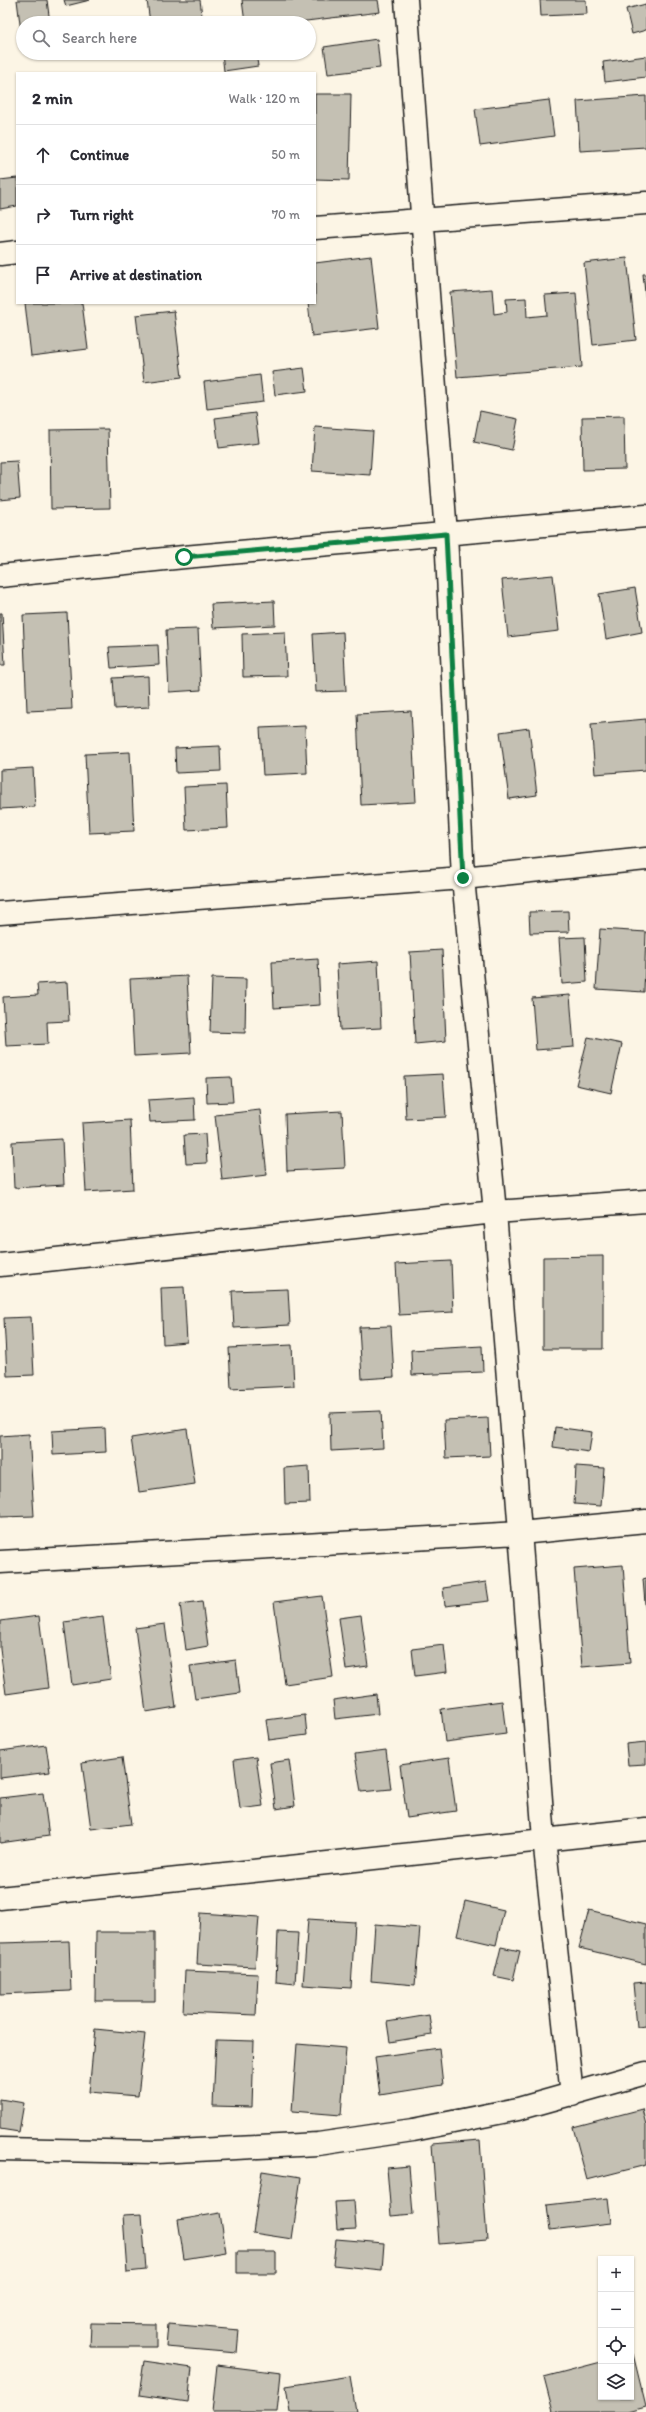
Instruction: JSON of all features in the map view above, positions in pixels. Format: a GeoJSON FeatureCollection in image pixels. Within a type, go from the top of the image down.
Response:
{"type":"FeatureCollection","features":[{"type":"Feature","properties":{"kind":"street"},"geometry":{"type":"LineString","coordinates":[[406,0],[421,219],[446,534],[463,878],[495,1212],[544,1839],[572,2095]]}},
{"type":"Feature","properties":{"kind":"street"},"geometry":{"type":"LineString","coordinates":[[316,228],[646,203]]}},
{"type":"Feature","properties":{"kind":"street"},"geometry":{"type":"LineString","coordinates":[[0,254],[16,252]]}},
{"type":"Feature","properties":{"kind":"street"},"geometry":{"type":"LineString","coordinates":[[0,576],[184,557],[646,516]]}},
{"type":"Feature","properties":{"kind":"street"},"geometry":{"type":"LineString","coordinates":[[0,913],[463,878],[646,860]]}},
{"type":"Feature","properties":{"kind":"street"},"geometry":{"type":"LineString","coordinates":[[0,1265],[495,1212],[646,1201]]}},
{"type":"Feature","properties":{"kind":"street"},"geometry":{"type":"LineString","coordinates":[[0,1562],[520,1533],[646,1521]]}},
{"type":"Feature","properties":{"kind":"street"},"geometry":{"type":"LineString","coordinates":[[0,1898],[646,1829]]}},
{"type":"Feature","properties":{"kind":"street"},"geometry":{"type":"LineString","coordinates":[[0,2149],[156,2152],[318,2144],[413,2130],[518,2109],[646,2073]]}},
{"type":"Feature","properties":{"kind":"building"},"geometry":{"type":"Polygon","coordinates":[[[17,0],[47,0],[49,16],[19,16],[17,0]]]}},
{"type":"Feature","properties":{"kind":"building"},"geometry":{"type":"Polygon","coordinates":[[[64,0],[90,0],[66,6],[64,0]]]}},
{"type":"Feature","properties":{"kind":"building"},"geometry":{"type":"Polygon","coordinates":[[[147,0],[200,0],[202,16],[149,16],[147,0]]]}},
{"type":"Feature","properties":{"kind":"building"},"geometry":{"type":"Polygon","coordinates":[[[242,0],[378,0],[380,12],[316,20],[316,16],[244,16],[242,0]]]}},
{"type":"Feature","properties":{"kind":"building"},"geometry":{"type":"Polygon","coordinates":[[[540,0],[586,0],[587,14],[541,16],[540,0]]]}},
{"type":"Feature","properties":{"kind":"building"},"geometry":{"type":"Polygon","coordinates":[[[646,4],[646,30],[632,34],[626,9],[646,4]]]}},
{"type":"Feature","properties":{"kind":"building"},"geometry":{"type":"Polygon","coordinates":[[[377,39],[380,68],[328,74],[324,47],[377,39]]]}},
{"type":"Feature","properties":{"kind":"building"},"geometry":{"type":"Polygon","coordinates":[[[646,56],[646,77],[605,82],[603,62],[646,56]]]}},
{"type":"Feature","properties":{"kind":"building"},"geometry":{"type":"Polygon","coordinates":[[[223,60],[257,60],[258,66],[224,71],[223,60]]]}},
{"type":"Feature","properties":{"kind":"building"},"geometry":{"type":"Polygon","coordinates":[[[316,94],[351,94],[349,180],[316,179],[316,94]]]}},
{"type":"Feature","properties":{"kind":"building"},"geometry":{"type":"Polygon","coordinates":[[[646,96],[646,147],[580,151],[577,101],[646,96]]]}},
{"type":"Feature","properties":{"kind":"building"},"geometry":{"type":"Polygon","coordinates":[[[549,100],[554,136],[480,146],[475,109],[549,100]]]}},
{"type":"Feature","properties":{"kind":"building"},"geometry":{"type":"Polygon","coordinates":[[[16,178],[16,206],[0,209],[0,180],[16,178]]]}},
{"type":"Feature","properties":{"kind":"building"},"geometry":{"type":"Polygon","coordinates":[[[371,256],[379,328],[312,336],[308,304],[316,304],[316,263],[371,256]]]}},
{"type":"Feature","properties":{"kind":"building"},"geometry":{"type":"Polygon","coordinates":[[[627,258],[636,340],[593,345],[584,263],[627,258]]]}},
{"type":"Feature","properties":{"kind":"building"},"geometry":{"type":"Polygon","coordinates":[[[643,274],[646,274],[646,302],[643,274]]]}},
{"type":"Feature","properties":{"kind":"building"},"geometry":{"type":"Polygon","coordinates":[[[492,289],[494,314],[507,312],[506,299],[526,298],[527,317],[547,315],[545,295],[576,293],[582,367],[457,377],[450,292],[492,289]]]}},
{"type":"Feature","properties":{"kind":"building"},"geometry":{"type":"Polygon","coordinates":[[[25,304],[82,304],[88,349],[31,356],[25,304]]]}},
{"type":"Feature","properties":{"kind":"building"},"geometry":{"type":"Polygon","coordinates":[[[174,311],[182,377],[144,382],[136,315],[174,311]]]}},
{"type":"Feature","properties":{"kind":"building"},"geometry":{"type":"Polygon","coordinates":[[[304,368],[307,391],[275,395],[272,372],[304,368]]]}},
{"type":"Feature","properties":{"kind":"building"},"geometry":{"type":"Polygon","coordinates":[[[260,375],[263,402],[207,409],[204,382],[260,375]]]}},
{"type":"Feature","properties":{"kind":"building"},"geometry":{"type":"Polygon","coordinates":[[[480,411],[518,419],[512,450],[474,442],[480,411]]]}},
{"type":"Feature","properties":{"kind":"building"},"geometry":{"type":"Polygon","coordinates":[[[255,413],[259,443],[219,448],[215,418],[255,413]]]}},
{"type":"Feature","properties":{"kind":"building"},"geometry":{"type":"Polygon","coordinates":[[[624,416],[625,469],[583,470],[582,417],[624,416]]]}},
{"type":"Feature","properties":{"kind":"building"},"geometry":{"type":"Polygon","coordinates":[[[315,427],[373,431],[370,475],[312,471],[315,427]]]}},
{"type":"Feature","properties":{"kind":"building"},"geometry":{"type":"Polygon","coordinates":[[[108,429],[110,508],[51,509],[50,430],[108,429]]]}},
{"type":"Feature","properties":{"kind":"building"},"geometry":{"type":"Polygon","coordinates":[[[17,461],[20,498],[0,500],[0,462],[17,461]]]}},
{"type":"Feature","properties":{"kind":"building"},"geometry":{"type":"Polygon","coordinates":[[[553,575],[559,631],[508,637],[502,580],[553,575]]]}},
{"type":"Feature","properties":{"kind":"building"},"geometry":{"type":"Polygon","coordinates":[[[635,588],[642,632],[606,639],[599,594],[635,588]]]}},
{"type":"Feature","properties":{"kind":"building"},"geometry":{"type":"Polygon","coordinates":[[[274,601],[275,625],[213,628],[211,604],[274,601]]]}},
{"type":"Feature","properties":{"kind":"building"},"geometry":{"type":"Polygon","coordinates":[[[0,613],[2,613],[5,665],[0,665],[0,613]]]}},
{"type":"Feature","properties":{"kind":"building"},"geometry":{"type":"Polygon","coordinates":[[[67,613],[72,709],[27,711],[23,615],[67,613]]]}},
{"type":"Feature","properties":{"kind":"building"},"geometry":{"type":"Polygon","coordinates":[[[198,629],[201,690],[169,692],[166,630],[198,629]]]}},
{"type":"Feature","properties":{"kind":"building"},"geometry":{"type":"Polygon","coordinates":[[[285,632],[287,676],[243,677],[242,634],[285,632]]]}},
{"type":"Feature","properties":{"kind":"building"},"geometry":{"type":"Polygon","coordinates":[[[343,632],[346,691],[316,692],[313,634],[343,632]]]}},
{"type":"Feature","properties":{"kind":"building"},"geometry":{"type":"Polygon","coordinates":[[[158,645],[159,665],[111,668],[109,647],[158,645]]]}},
{"type":"Feature","properties":{"kind":"building"},"geometry":{"type":"Polygon","coordinates":[[[148,676],[149,707],[115,709],[113,678],[148,676]]]}},
{"type":"Feature","properties":{"kind":"building"},"geometry":{"type":"Polygon","coordinates":[[[411,711],[416,802],[361,805],[357,714],[411,711]]]}},
{"type":"Feature","properties":{"kind":"building"},"geometry":{"type":"Polygon","coordinates":[[[646,719],[646,770],[595,774],[591,724],[646,719]]]}},
{"type":"Feature","properties":{"kind":"building"},"geometry":{"type":"Polygon","coordinates":[[[305,726],[307,773],[263,775],[260,728],[305,726]]]}},
{"type":"Feature","properties":{"kind":"building"},"geometry":{"type":"Polygon","coordinates":[[[529,728],[537,795],[509,799],[500,732],[529,728]]]}},
{"type":"Feature","properties":{"kind":"building"},"geometry":{"type":"Polygon","coordinates":[[[220,746],[221,771],[176,773],[175,748],[220,746]]]}},
{"type":"Feature","properties":{"kind":"building"},"geometry":{"type":"Polygon","coordinates":[[[130,752],[134,831],[89,833],[85,754],[130,752]]]}},
{"type":"Feature","properties":{"kind":"building"},"geometry":{"type":"Polygon","coordinates":[[[33,768],[35,807],[0,809],[0,770],[33,768]]]}},
{"type":"Feature","properties":{"kind":"building"},"geometry":{"type":"Polygon","coordinates":[[[226,785],[228,828],[186,830],[184,787],[226,785]]]}},
{"type":"Feature","properties":{"kind":"building"},"geometry":{"type":"Polygon","coordinates":[[[568,911],[569,932],[530,933],[529,912],[568,911]]]}},
{"type":"Feature","properties":{"kind":"building"},"geometry":{"type":"Polygon","coordinates":[[[600,929],[646,932],[644,992],[596,989],[600,929]]]}},
{"type":"Feature","properties":{"kind":"building"},"geometry":{"type":"Polygon","coordinates":[[[585,937],[587,982],[562,984],[559,938],[585,937]]]}},
{"type":"Feature","properties":{"kind":"building"},"geometry":{"type":"Polygon","coordinates":[[[442,950],[446,1041],[415,1044],[410,952],[442,950]]]}},
{"type":"Feature","properties":{"kind":"building"},"geometry":{"type":"Polygon","coordinates":[[[318,959],[320,1005],[274,1008],[272,962],[318,959]]]}},
{"type":"Feature","properties":{"kind":"building"},"geometry":{"type":"Polygon","coordinates":[[[378,961],[381,1028],[340,1030],[337,964],[378,961]]]}},
{"type":"Feature","properties":{"kind":"building"},"geometry":{"type":"Polygon","coordinates":[[[187,976],[191,1053],[134,1056],[130,979],[187,976]]]}},
{"type":"Feature","properties":{"kind":"building"},"geometry":{"type":"Polygon","coordinates":[[[212,978],[246,979],[245,1033],[210,1032],[212,978]]]}},
{"type":"Feature","properties":{"kind":"building"},"geometry":{"type":"Polygon","coordinates":[[[67,982],[69,1021],[47,1022],[48,1044],[6,1046],[3,997],[38,995],[37,984],[67,982]]]}},
{"type":"Feature","properties":{"kind":"building"},"geometry":{"type":"Polygon","coordinates":[[[570,995],[574,1047],[536,1050],[532,998],[570,995]]]}},
{"type":"Feature","properties":{"kind":"building"},"geometry":{"type":"Polygon","coordinates":[[[588,1037],[622,1044],[611,1093],[576,1085],[588,1037]]]}},
{"type":"Feature","properties":{"kind":"building"},"geometry":{"type":"Polygon","coordinates":[[[443,1074],[446,1117],[406,1119],[404,1076],[443,1074]]]}},
{"type":"Feature","properties":{"kind":"building"},"geometry":{"type":"Polygon","coordinates":[[[231,1077],[233,1102],[207,1103],[206,1078],[231,1077]]]}},
{"type":"Feature","properties":{"kind":"building"},"geometry":{"type":"Polygon","coordinates":[[[194,1097],[195,1120],[150,1122],[148,1100],[194,1097]]]}},
{"type":"Feature","properties":{"kind":"building"},"geometry":{"type":"Polygon","coordinates":[[[260,1110],[267,1175],[222,1180],[215,1115],[260,1110]]]}},
{"type":"Feature","properties":{"kind":"building"},"geometry":{"type":"Polygon","coordinates":[[[342,1111],[345,1168],[287,1171],[285,1114],[342,1111]]]}},
{"type":"Feature","properties":{"kind":"building"},"geometry":{"type":"Polygon","coordinates":[[[130,1120],[133,1189],[86,1192],[82,1123],[130,1120]]]}},
{"type":"Feature","properties":{"kind":"building"},"geometry":{"type":"Polygon","coordinates":[[[205,1134],[207,1163],[186,1164],[184,1135],[205,1134]]]}},
{"type":"Feature","properties":{"kind":"building"},"geometry":{"type":"Polygon","coordinates":[[[62,1139],[64,1185],[14,1188],[12,1142],[62,1139]]]}},
{"type":"Feature","properties":{"kind":"building"},"geometry":{"type":"Polygon","coordinates":[[[603,1256],[603,1349],[543,1349],[543,1257],[603,1256]]]}},
{"type":"Feature","properties":{"kind":"building"},"geometry":{"type":"Polygon","coordinates":[[[451,1261],[453,1312],[399,1315],[396,1264],[451,1261]]]}},
{"type":"Feature","properties":{"kind":"building"},"geometry":{"type":"Polygon","coordinates":[[[184,1287],[187,1342],[163,1344],[161,1288],[184,1287]]]}},
{"type":"Feature","properties":{"kind":"building"},"geometry":{"type":"Polygon","coordinates":[[[288,1289],[290,1325],[234,1328],[232,1291],[288,1289]]]}},
{"type":"Feature","properties":{"kind":"building"},"geometry":{"type":"Polygon","coordinates":[[[31,1317],[34,1375],[7,1376],[4,1318],[31,1317]]]}},
{"type":"Feature","properties":{"kind":"building"},"geometry":{"type":"Polygon","coordinates":[[[391,1326],[394,1377],[362,1379],[359,1327],[391,1326]]]}},
{"type":"Feature","properties":{"kind":"building"},"geometry":{"type":"Polygon","coordinates":[[[292,1345],[294,1386],[231,1389],[229,1348],[292,1345]]]}},
{"type":"Feature","properties":{"kind":"building"},"geometry":{"type":"Polygon","coordinates":[[[482,1346],[483,1372],[412,1375],[411,1350],[482,1346]]]}},
{"type":"Feature","properties":{"kind":"building"},"geometry":{"type":"Polygon","coordinates":[[[381,1411],[383,1448],[331,1451],[330,1413],[381,1411]]]}},
{"type":"Feature","properties":{"kind":"building"},"geometry":{"type":"Polygon","coordinates":[[[488,1418],[490,1456],[446,1458],[444,1420],[488,1418]]]}},
{"type":"Feature","properties":{"kind":"building"},"geometry":{"type":"Polygon","coordinates":[[[555,1427],[592,1432],[589,1452],[553,1447],[555,1427]]]}},
{"type":"Feature","properties":{"kind":"building"},"geometry":{"type":"Polygon","coordinates":[[[105,1428],[106,1452],[53,1455],[52,1431],[105,1428]]]}},
{"type":"Feature","properties":{"kind":"building"},"geometry":{"type":"Polygon","coordinates":[[[187,1429],[195,1484],[139,1492],[131,1438],[187,1429]]]}},
{"type":"Feature","properties":{"kind":"building"},"geometry":{"type":"Polygon","coordinates":[[[29,1434],[34,1516],[0,1517],[0,1436],[29,1434]]]}},
{"type":"Feature","properties":{"kind":"building"},"geometry":{"type":"Polygon","coordinates":[[[309,1466],[310,1503],[285,1504],[284,1468],[309,1466]]]}},
{"type":"Feature","properties":{"kind":"building"},"geometry":{"type":"Polygon","coordinates":[[[576,1466],[604,1468],[601,1506],[574,1504],[576,1466]]]}},
{"type":"Feature","properties":{"kind":"building"},"geometry":{"type":"Polygon","coordinates":[[[623,1565],[630,1663],[582,1667],[574,1569],[623,1565]]]}},
{"type":"Feature","properties":{"kind":"building"},"geometry":{"type":"Polygon","coordinates":[[[646,1578],[646,1616],[643,1579],[646,1578]]]}},
{"type":"Feature","properties":{"kind":"building"},"geometry":{"type":"Polygon","coordinates":[[[486,1582],[489,1601],[445,1606],[443,1588],[486,1582]]]}},
{"type":"Feature","properties":{"kind":"building"},"geometry":{"type":"Polygon","coordinates":[[[322,1596],[333,1677],[285,1684],[274,1602],[322,1596]]]}},
{"type":"Feature","properties":{"kind":"building"},"geometry":{"type":"Polygon","coordinates":[[[202,1601],[208,1646],[186,1650],[180,1604],[202,1601]]]}},
{"type":"Feature","properties":{"kind":"building"},"geometry":{"type":"Polygon","coordinates":[[[361,1615],[368,1666],[346,1669],[339,1618],[361,1615]]]}},
{"type":"Feature","properties":{"kind":"building"},"geometry":{"type":"Polygon","coordinates":[[[39,1616],[48,1688],[6,1694],[0,1649],[0,1621],[39,1616]]]}},
{"type":"Feature","properties":{"kind":"building"},"geometry":{"type":"Polygon","coordinates":[[[103,1617],[111,1679],[72,1685],[64,1622],[103,1617]]]}},
{"type":"Feature","properties":{"kind":"building"},"geometry":{"type":"Polygon","coordinates":[[[165,1624],[176,1707],[146,1712],[135,1628],[165,1624]]]}},
{"type":"Feature","properties":{"kind":"building"},"geometry":{"type":"Polygon","coordinates":[[[444,1645],[447,1672],[415,1676],[412,1649],[444,1645]]]}},
{"type":"Feature","properties":{"kind":"building"},"geometry":{"type":"Polygon","coordinates":[[[236,1660],[240,1693],[195,1699],[190,1666],[236,1660]]]}},
{"type":"Feature","properties":{"kind":"building"},"geometry":{"type":"Polygon","coordinates":[[[376,1694],[378,1714],[335,1719],[333,1700],[376,1694]]]}},
{"type":"Feature","properties":{"kind":"building"},"geometry":{"type":"Polygon","coordinates":[[[502,1701],[506,1734],[445,1742],[441,1709],[502,1701]]]}},
{"type":"Feature","properties":{"kind":"building"},"geometry":{"type":"Polygon","coordinates":[[[305,1715],[307,1735],[269,1740],[266,1720],[305,1715]]]}},
{"type":"Feature","properties":{"kind":"building"},"geometry":{"type":"Polygon","coordinates":[[[646,1742],[646,1764],[628,1765],[626,1744],[646,1742]]]}},
{"type":"Feature","properties":{"kind":"building"},"geometry":{"type":"Polygon","coordinates":[[[46,1745],[50,1772],[0,1778],[0,1751],[46,1745]]]}},
{"type":"Feature","properties":{"kind":"building"},"geometry":{"type":"Polygon","coordinates":[[[386,1750],[391,1789],[361,1792],[355,1754],[386,1750]]]}},
{"type":"Feature","properties":{"kind":"building"},"geometry":{"type":"Polygon","coordinates":[[[122,1757],[131,1824],[91,1829],[82,1763],[122,1757]]]}},
{"type":"Feature","properties":{"kind":"building"},"geometry":{"type":"Polygon","coordinates":[[[256,1757],[263,1806],[240,1809],[234,1760],[256,1757]]]}},
{"type":"Feature","properties":{"kind":"building"},"geometry":{"type":"Polygon","coordinates":[[[449,1758],[456,1811],[407,1818],[400,1765],[449,1758]]]}},
{"type":"Feature","properties":{"kind":"building"},"geometry":{"type":"Polygon","coordinates":[[[289,1760],[295,1806],[276,1809],[270,1763],[289,1760]]]}},
{"type":"Feature","properties":{"kind":"building"},"geometry":{"type":"Polygon","coordinates":[[[43,1793],[49,1836],[0,1843],[0,1798],[43,1793]]]}},
{"type":"Feature","properties":{"kind":"building"},"geometry":{"type":"Polygon","coordinates":[[[465,1901],[504,1910],[496,1945],[457,1936],[465,1901]]]}},
{"type":"Feature","properties":{"kind":"building"},"geometry":{"type":"Polygon","coordinates":[[[589,1910],[646,1924],[646,1964],[579,1948],[589,1910]]]}},
{"type":"Feature","properties":{"kind":"building"},"geometry":{"type":"Polygon","coordinates":[[[200,1913],[259,1917],[255,1967],[197,1964],[200,1913]]]}},
{"type":"Feature","properties":{"kind":"building"},"geometry":{"type":"Polygon","coordinates":[[[308,1919],[355,1922],[351,1988],[303,1985],[308,1919]]]}},
{"type":"Feature","properties":{"kind":"building"},"geometry":{"type":"Polygon","coordinates":[[[375,1924],[420,1928],[415,1985],[371,1981],[375,1924]]]}},
{"type":"Feature","properties":{"kind":"building"},"geometry":{"type":"Polygon","coordinates":[[[96,1932],[155,1932],[155,2001],[95,2001],[96,1932]]]}},
{"type":"Feature","properties":{"kind":"building"},"geometry":{"type":"Polygon","coordinates":[[[278,1932],[298,1933],[295,1984],[276,1982],[278,1932]]]}},
{"type":"Feature","properties":{"kind":"building"},"geometry":{"type":"Polygon","coordinates":[[[69,1941],[71,1991],[0,1994],[0,1943],[69,1941]]]}},
{"type":"Feature","properties":{"kind":"building"},"geometry":{"type":"Polygon","coordinates":[[[501,1947],[520,1951],[513,1980],[494,1976],[501,1947]]]}},
{"type":"Feature","properties":{"kind":"building"},"geometry":{"type":"Polygon","coordinates":[[[185,1971],[258,1974],[256,2015],[183,2012],[185,1971]]]}},
{"type":"Feature","properties":{"kind":"building"},"geometry":{"type":"Polygon","coordinates":[[[646,1982],[646,2026],[637,2027],[633,1983],[646,1982]]]}},
{"type":"Feature","properties":{"kind":"building"},"geometry":{"type":"Polygon","coordinates":[[[429,2015],[432,2035],[390,2042],[387,2022],[429,2015]]]}},
{"type":"Feature","properties":{"kind":"building"},"geometry":{"type":"Polygon","coordinates":[[[95,2029],[145,2034],[138,2096],[89,2092],[95,2029]]]}},
{"type":"Feature","properties":{"kind":"building"},"geometry":{"type":"Polygon","coordinates":[[[216,2040],[254,2041],[252,2107],[213,2106],[216,2040]]]}},
{"type":"Feature","properties":{"kind":"building"},"geometry":{"type":"Polygon","coordinates":[[[297,2044],[346,2048],[341,2115],[292,2111],[297,2044]]]}},
{"type":"Feature","properties":{"kind":"building"},"geometry":{"type":"Polygon","coordinates":[[[439,2048],[443,2085],[380,2095],[375,2057],[439,2048]]]}},
{"type":"Feature","properties":{"kind":"building"},"geometry":{"type":"Polygon","coordinates":[[[0,2099],[24,2103],[19,2132],[0,2129],[0,2099]]]}},
{"type":"Feature","properties":{"kind":"building"},"geometry":{"type":"Polygon","coordinates":[[[642,2109],[646,2125],[646,2165],[587,2180],[573,2127],[642,2109]]]}},
{"type":"Feature","properties":{"kind":"building"},"geometry":{"type":"Polygon","coordinates":[[[480,2140],[487,2240],[439,2244],[432,2144],[480,2140]]]}},
{"type":"Feature","properties":{"kind":"building"},"geometry":{"type":"Polygon","coordinates":[[[409,2166],[413,2214],[391,2216],[387,2168],[409,2166]]]}},
{"type":"Feature","properties":{"kind":"building"},"geometry":{"type":"Polygon","coordinates":[[[262,2171],[301,2177],[292,2239],[253,2233],[262,2171]]]}},
{"type":"Feature","properties":{"kind":"building"},"geometry":{"type":"Polygon","coordinates":[[[608,2198],[611,2223],[550,2230],[547,2205],[608,2198]]]}},
{"type":"Feature","properties":{"kind":"building"},"geometry":{"type":"Polygon","coordinates":[[[354,2201],[356,2229],[337,2230],[335,2202],[354,2201]]]}},
{"type":"Feature","properties":{"kind":"building"},"geometry":{"type":"Polygon","coordinates":[[[220,2213],[226,2252],[184,2259],[178,2220],[220,2213]]]}},
{"type":"Feature","properties":{"kind":"building"},"geometry":{"type":"Polygon","coordinates":[[[142,2214],[146,2270],[127,2272],[123,2215],[142,2214]]]}},
{"type":"Feature","properties":{"kind":"building"},"geometry":{"type":"Polygon","coordinates":[[[336,2239],[384,2243],[382,2270],[333,2265],[336,2239]]]}},
{"type":"Feature","properties":{"kind":"building"},"geometry":{"type":"Polygon","coordinates":[[[237,2252],[276,2252],[276,2273],[237,2273],[237,2252]]]}},
{"type":"Feature","properties":{"kind":"building"},"geometry":{"type":"Polygon","coordinates":[[[91,2323],[156,2324],[156,2347],[90,2347],[91,2323]]]}},
{"type":"Feature","properties":{"kind":"building"},"geometry":{"type":"Polygon","coordinates":[[[168,2324],[239,2330],[237,2353],[166,2347],[168,2324]]]}},
{"type":"Feature","properties":{"kind":"building"},"geometry":{"type":"Polygon","coordinates":[[[634,2358],[646,2407],[627,2412],[553,2412],[544,2377],[598,2363],[598,2400],[634,2400],[634,2358]]]}},
{"type":"Feature","properties":{"kind":"building"},"geometry":{"type":"Polygon","coordinates":[[[144,2361],[192,2368],[188,2402],[139,2395],[144,2361]]]}},
{"type":"Feature","properties":{"kind":"building"},"geometry":{"type":"Polygon","coordinates":[[[217,2365],[281,2373],[277,2412],[212,2412],[217,2365]]]}},
{"type":"Feature","properties":{"kind":"building"},"geometry":{"type":"Polygon","coordinates":[[[350,2376],[356,2412],[290,2412],[286,2386],[350,2376]]]}},
{"type":"Feature","properties":{"kind":"route"},"geometry":{"type":"LineString","coordinates":[[184,557],[446,534],[463,878]]}}]}
